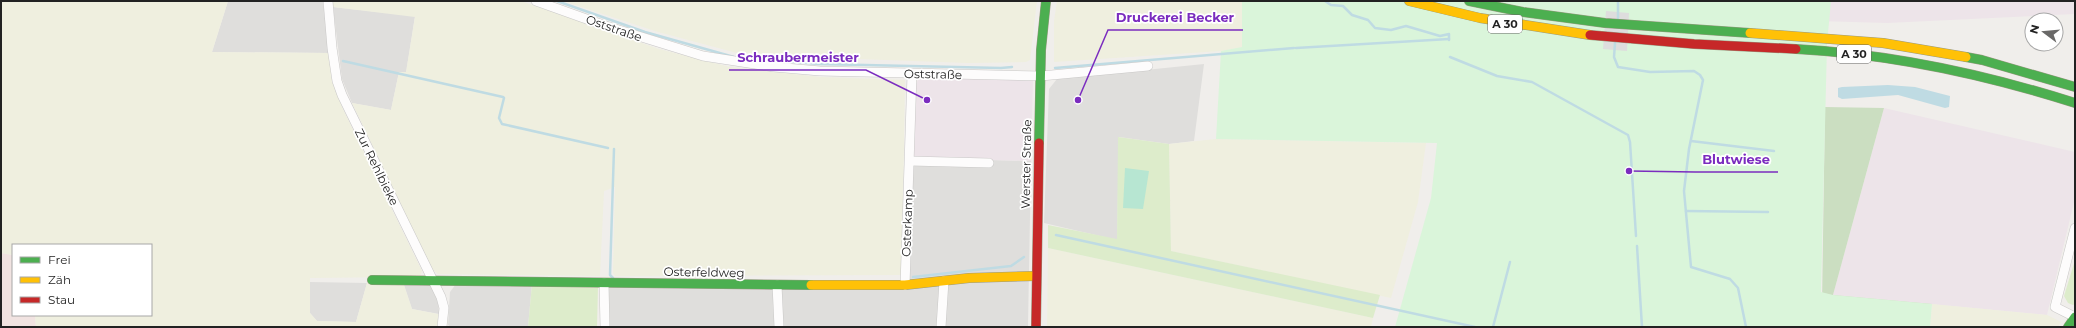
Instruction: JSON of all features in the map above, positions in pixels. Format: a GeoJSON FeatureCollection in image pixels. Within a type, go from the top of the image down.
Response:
{"type":"FeatureCollection","features":[{"type":"Feature","properties":{"kind":"main road","name":"Werster Straße"},"geometry":{"type":"LineString","coordinates":[[1036,327],[1041,50],[1046,1]]}},
{"type":"Feature","properties":{"kind":"main road","name":"A 30"},"geometry":{"type":"LineString","coordinates":[[1409,1],[1499,23],[1542,31],[1627,40],[1841,52],[1877,56],[1975,75],[2040,92],[2075,104]]}},
{"type":"Feature","properties":{"kind":"main road","name":"A 30"},"geometry":{"type":"LineString","coordinates":[[1469,1],[1523,12],[1605,23],[1883,43],[1982,60],[2075,87]]}},
{"type":"Feature","properties":{"kind":"main road","name":"Osterfeldweg"},"geometry":{"type":"LineString","coordinates":[[372,280],[777,285],[905,285],[944,281],[1036,276]]}},
{"type":"Feature","properties":{"kind":"main road"},"geometry":{"type":"LineString","coordinates":[[2068,327],[2075,317]]}},
{"type":"Feature","properties":{"kind":"street","name":"Zur Rehlbieke"},"geometry":{"type":"LineString","coordinates":[[328,1],[332,48],[340,88],[444,308],[442,327]]}},
{"type":"Feature","properties":{"kind":"street","name":"Oststraße"},"geometry":{"type":"LineString","coordinates":[[536,1],[652,41],[703,56],[731,62],[820,71],[1041,76],[1148,66]]}},
{"type":"Feature","properties":{"kind":"street","name":"Osterkamp"},"geometry":{"type":"LineString","coordinates":[[905,285],[912,74]]}},
{"type":"Feature","properties":{"kind":"street"},"geometry":{"type":"LineString","coordinates":[[910,161],[989,163]]}},
{"type":"Feature","properties":{"kind":"street"},"geometry":{"type":"LineString","coordinates":[[2075,228],[2055,307],[2075,317]]}},
{"type":"Feature","properties":{"kind":"street"},"geometry":{"type":"LineString","coordinates":[[941,327],[944,281]]}},
{"type":"Feature","properties":{"kind":"street"},"geometry":{"type":"LineString","coordinates":[[604,282],[604,327]]}},
{"type":"Feature","properties":{"kind":"street"},"geometry":{"type":"LineString","coordinates":[[777,285],[779,327]]}},
{"type":"Feature","properties":{"kind":"shaded area"},"geometry":{"type":"Polygon","coordinates":[[[228,1],[323,1],[329,53],[212,52],[228,1]]]}},
{"type":"Feature","properties":{"kind":"shaded area"},"geometry":{"type":"Polygon","coordinates":[[[1785,1],[2075,1],[2075,14],[2064,15],[2064,12],[2024,12],[2024,16],[1887,23],[1782,20],[1785,1]]]}},
{"type":"Feature","properties":{"kind":"shaded area"},"geometry":{"type":"Polygon","coordinates":[[[333,7],[415,16],[406,73],[399,72],[391,110],[352,103],[342,79],[333,7]]]}},
{"type":"Feature","properties":{"kind":"shaded area"},"geometry":{"type":"Polygon","coordinates":[[[1204,64],[1194,141],[1169,144],[1119,137],[1117,240],[1044,223],[1049,89],[1057,79],[1204,64]]]}},
{"type":"Feature","properties":{"kind":"shaded area"},"geometry":{"type":"Polygon","coordinates":[[[919,78],[1033,80],[1031,161],[914,158],[915,86],[919,78]]]}},
{"type":"Feature","properties":{"kind":"shaded area"},"geometry":{"type":"Polygon","coordinates":[[[1884,108],[2075,152],[2075,198],[2047,315],[1833,295],[1884,108]]]}},
{"type":"Feature","properties":{"kind":"shaded area"},"geometry":{"type":"Polygon","coordinates":[[[914,158],[1031,161],[1028,327],[605,327],[605,285],[908,288],[914,158]]]}},
{"type":"Feature","properties":{"kind":"shaded area"},"geometry":{"type":"Polygon","coordinates":[[[1,253],[12,255],[12,316],[35,316],[36,327],[1,327],[1,253]]]}},
{"type":"Feature","properties":{"kind":"shaded area"},"geometry":{"type":"Polygon","coordinates":[[[310,282],[367,283],[356,322],[317,321],[310,313],[310,282]]]}},
{"type":"Feature","properties":{"kind":"shaded area"},"geometry":{"type":"Polygon","coordinates":[[[403,282],[430,282],[438,298],[439,314],[412,309],[403,282]]]}},
{"type":"Feature","properties":{"kind":"shaded area"},"geometry":{"type":"Polygon","coordinates":[[[456,284],[532,284],[528,327],[451,327],[448,325],[450,292],[456,284]]]}},
{"type":"Feature","properties":{"kind":"green space"},"geometry":{"type":"Polygon","coordinates":[[[1,1],[228,1],[212,52],[329,53],[332,81],[343,109],[422,271],[420,276],[310,278],[310,313],[317,321],[356,322],[367,283],[403,282],[412,309],[448,316],[447,327],[36,327],[35,316],[152,316],[152,244],[12,244],[12,255],[1,253],[1,1]]]}},
{"type":"Feature","properties":{"kind":"green space"},"geometry":{"type":"Polygon","coordinates":[[[333,1],[521,1],[659,49],[730,67],[821,77],[905,80],[902,275],[615,276],[613,273],[615,187],[604,191],[600,276],[438,274],[432,269],[352,103],[391,110],[399,72],[406,72],[415,17],[333,7],[333,1]]]}},
{"type":"Feature","properties":{"kind":"green space"},"geometry":{"type":"Polygon","coordinates":[[[563,1],[1037,1],[1030,60],[1026,62],[968,63],[830,58],[829,61],[737,53],[658,32],[563,1]]]}},
{"type":"Feature","properties":{"kind":"green space"},"geometry":{"type":"Polygon","coordinates":[[[1057,1],[1242,1],[1242,47],[1221,51],[1054,62],[1054,21],[1057,1]]]}},
{"type":"Feature","properties":{"kind":"green space"},"geometry":{"type":"Polygon","coordinates":[[[1242,1],[1831,1],[1827,44],[1821,292],[1833,295],[1932,304],[1930,327],[1395,327],[1431,198],[1437,143],[1216,139],[1221,51],[1242,47],[1242,1]]]}},
{"type":"Feature","properties":{"kind":"green space"},"geometry":{"type":"Polygon","coordinates":[[[1825,107],[1884,108],[1833,295],[1932,304],[1822,304],[1825,107]]]}},
{"type":"Feature","properties":{"kind":"green space"},"geometry":{"type":"Polygon","coordinates":[[[1118,137],[1169,144],[1171,251],[1380,295],[1373,318],[1048,248],[1048,225],[1117,239],[1118,137]]]}},
{"type":"Feature","properties":{"kind":"green space"},"geometry":{"type":"Polygon","coordinates":[[[1216,139],[1426,143],[1418,202],[1391,298],[1171,251],[1169,144],[1216,139]]]}},
{"type":"Feature","properties":{"kind":"green space"},"geometry":{"type":"Polygon","coordinates":[[[1125,168],[1149,171],[1143,209],[1123,208],[1125,168]]]}},
{"type":"Feature","properties":{"kind":"green space"},"geometry":{"type":"Polygon","coordinates":[[[1048,248],[1373,318],[1371,327],[1047,327],[1048,248]]]}},
{"type":"Feature","properties":{"kind":"green space"},"geometry":{"type":"Polygon","coordinates":[[[2075,260],[2075,304],[2073,305],[2068,303],[2064,296],[2075,260]]]}},
{"type":"Feature","properties":{"kind":"green space"},"geometry":{"type":"Polygon","coordinates":[[[532,284],[598,287],[597,327],[528,327],[532,284]]]}},
{"type":"Feature","properties":{"kind":"green space"},"geometry":{"type":"Polygon","coordinates":[[[1932,304],[2047,315],[2061,322],[2058,327],[1930,327],[1932,304]]]}},
{"type":"Feature","properties":{"kind":"water"},"geometry":{"type":"Polygon","coordinates":[[[1888,85],[1915,87],[1950,96],[1949,107],[1945,108],[1898,95],[1842,99],[1838,97],[1838,88],[1842,87],[1888,85]]]}},
{"type":"Feature","properties":{"kind":"pier"},"geometry":{"type":"Polygon","coordinates":[[[1606,11],[1629,13],[1627,51],[1603,49],[1606,11]]]}},
{"type":"Feature","properties":{"kind":"waterway"},"geometry":{"type":"LineString","coordinates":[[557,1],[645,32],[734,57],[819,64],[1012,67]]}},
{"type":"Feature","properties":{"kind":"waterway"},"geometry":{"type":"LineString","coordinates":[[1325,1],[1331,5],[1343,6],[1352,15],[1368,20],[1375,28],[1391,30],[1406,26],[1440,36],[1449,34],[1449,40]]}},
{"type":"Feature","properties":{"kind":"waterway"},"geometry":{"type":"LineString","coordinates":[[1618,1],[1618,18]]}},
{"type":"Feature","properties":{"kind":"waterway"},"geometry":{"type":"LineString","coordinates":[[1296,48],[1449,39]]}},
{"type":"Feature","properties":{"kind":"waterway"},"geometry":{"type":"LineString","coordinates":[[1615,43],[1614,57],[1618,67],[1650,72],[1694,71],[1700,75],[1703,80],[1689,149],[1684,191],[1691,267],[1730,279],[1738,288],[1746,327]]}},
{"type":"Feature","properties":{"kind":"waterway"},"geometry":{"type":"LineString","coordinates":[[1055,68],[1294,48]]}},
{"type":"Feature","properties":{"kind":"waterway"},"geometry":{"type":"LineString","coordinates":[[1450,57],[1497,76],[1532,82],[1628,135],[1630,142],[1636,236]]}},
{"type":"Feature","properties":{"kind":"waterway"},"geometry":{"type":"LineString","coordinates":[[343,61],[503,97],[499,118],[502,124],[608,148]]}},
{"type":"Feature","properties":{"kind":"waterway"},"geometry":{"type":"LineString","coordinates":[[1691,141],[1774,151]]}},
{"type":"Feature","properties":{"kind":"waterway"},"geometry":{"type":"LineString","coordinates":[[613,278],[610,275],[614,149]]}},
{"type":"Feature","properties":{"kind":"waterway"},"geometry":{"type":"LineString","coordinates":[[1686,211],[1768,212]]}},
{"type":"Feature","properties":{"kind":"waterway"},"geometry":{"type":"LineString","coordinates":[[1056,235],[1475,327]]}},
{"type":"Feature","properties":{"kind":"waterway"},"geometry":{"type":"LineString","coordinates":[[1637,246],[1642,327]]}},
{"type":"Feature","properties":{"kind":"waterway"},"geometry":{"type":"LineString","coordinates":[[913,277],[1011,266],[1024,257]]}},
{"type":"Feature","properties":{"kind":"waterway"},"geometry":{"type":"LineString","coordinates":[[1493,327],[1510,262]]}},
{"type":"Feature","properties":{"kind":"traffic: fast"},"geometry":{"type":"LineString","coordinates":[[1039,143],[1041,50],[1046,1]]}},
{"type":"Feature","properties":{"kind":"traffic: fast"},"geometry":{"type":"LineString","coordinates":[[1469,1],[1523,12],[1605,23],[1750,33]]}},
{"type":"Feature","properties":{"kind":"traffic: fast"},"geometry":{"type":"LineString","coordinates":[[1796,49],[1867,55],[1937,67],[1972,74],[2075,103]]}},
{"type":"Feature","properties":{"kind":"traffic: fast"},"geometry":{"type":"LineString","coordinates":[[1966,57],[1982,60],[2075,87]]}},
{"type":"Feature","properties":{"kind":"traffic: fast"},"geometry":{"type":"LineString","coordinates":[[372,280],[811,285]]}},
{"type":"Feature","properties":{"kind":"traffic: fast"},"geometry":{"type":"LineString","coordinates":[[2068,327],[2075,317]]}},
{"type":"Feature","properties":{"kind":"traffic: slow"},"geometry":{"type":"LineString","coordinates":[[1409,1],[1480,18],[1590,35]]}},
{"type":"Feature","properties":{"kind":"traffic: slow"},"geometry":{"type":"LineString","coordinates":[[1750,33],[1883,43],[1966,57]]}},
{"type":"Feature","properties":{"kind":"traffic: slow"},"geometry":{"type":"LineString","coordinates":[[811,285],[905,285],[969,278],[1036,276]]}},
{"type":"Feature","properties":{"kind":"traffic: jam"},"geometry":{"type":"LineString","coordinates":[[1590,35],[1694,44],[1796,49]]}},
{"type":"Feature","properties":{"kind":"traffic: jam"},"geometry":{"type":"LineString","coordinates":[[1036,327],[1039,143]]}},
{"type":"Feature","properties":{"kind":"place","name":"Schraubermeister"},"geometry":{"type":"Point","coordinates":[927,100]}},
{"type":"Feature","properties":{"kind":"place","name":"Druckerei Becker"},"geometry":{"type":"Point","coordinates":[1078,100]}},
{"type":"Feature","properties":{"kind":"place","name":"Blutwiese"},"geometry":{"type":"Point","coordinates":[1629,171]}}]}
